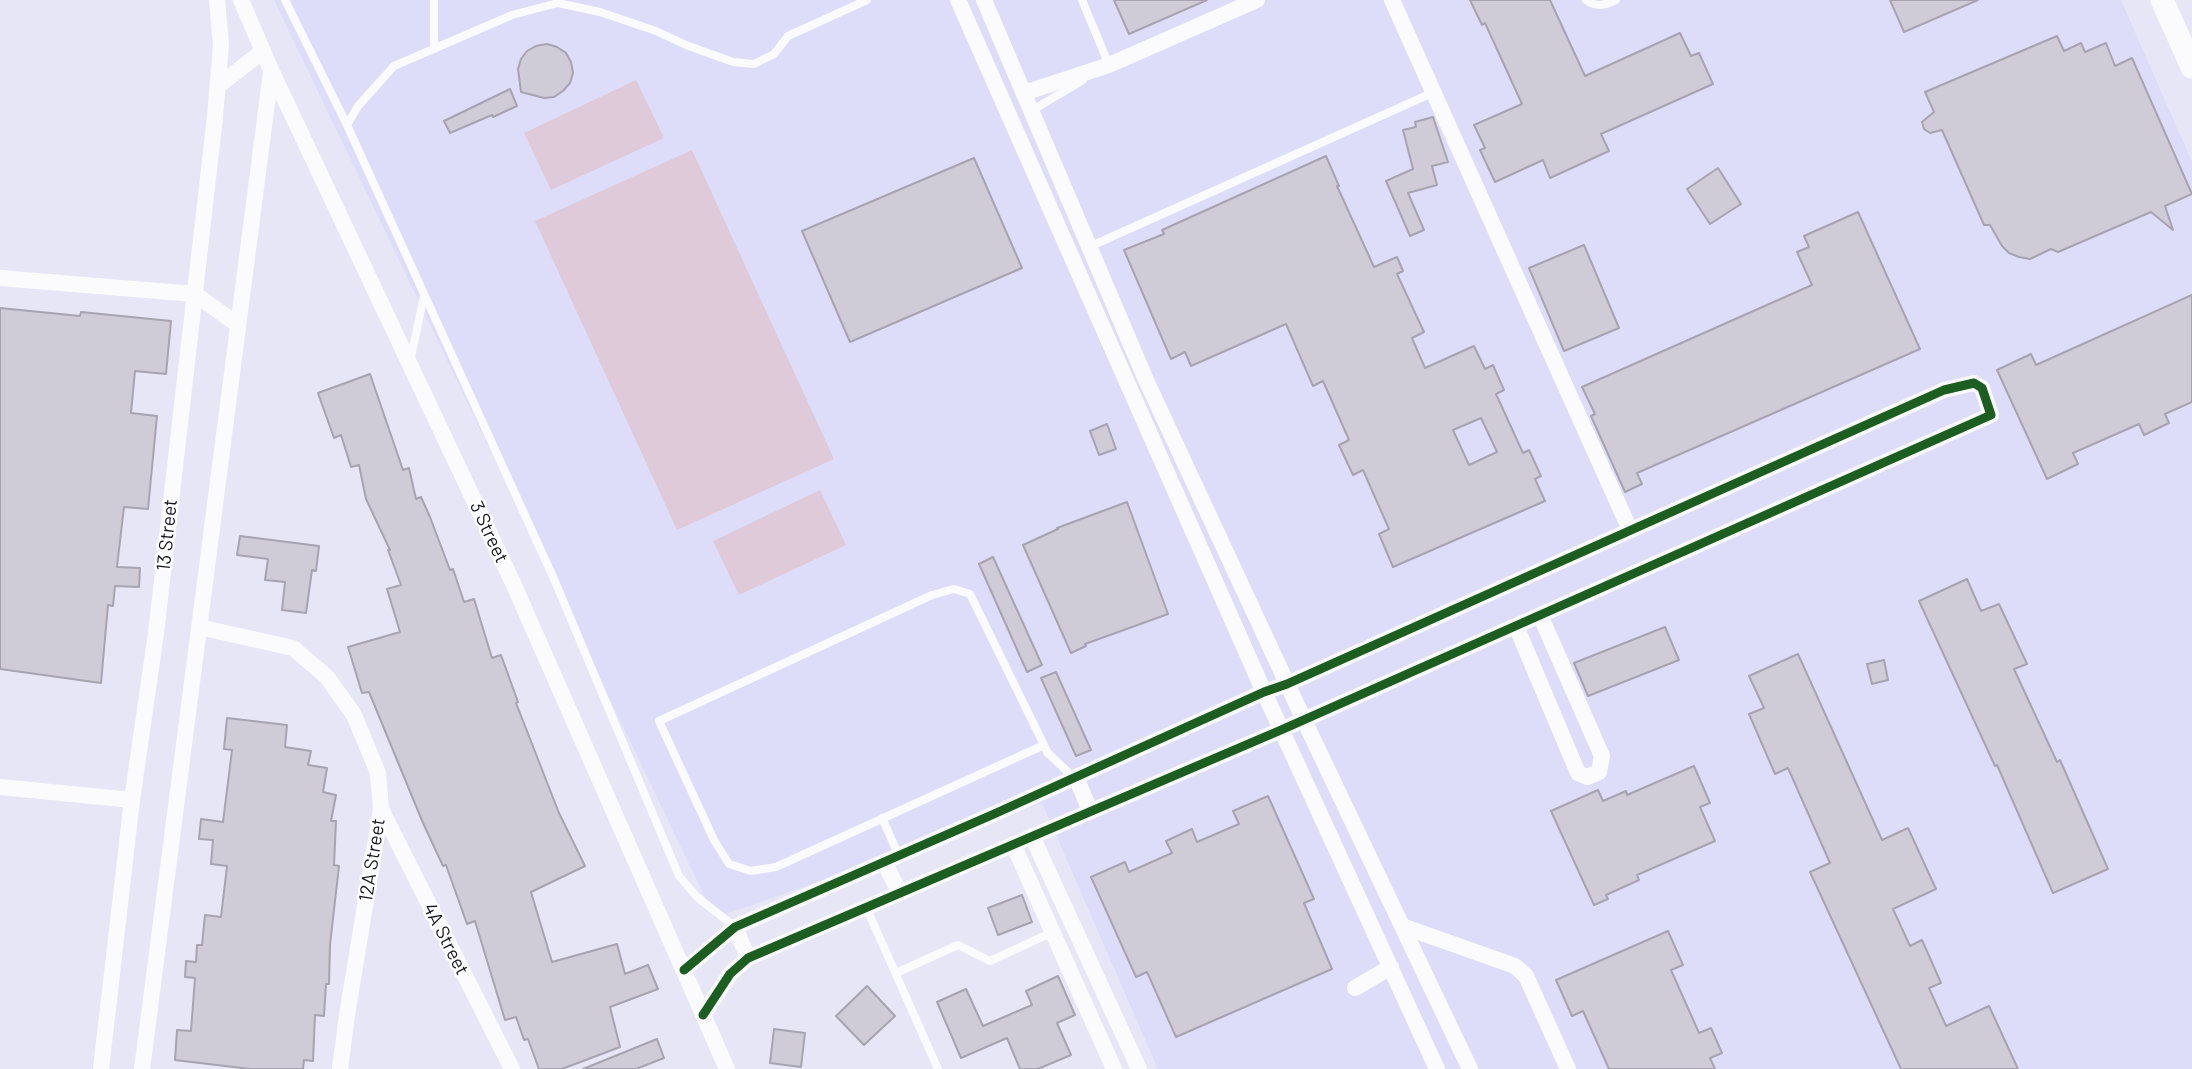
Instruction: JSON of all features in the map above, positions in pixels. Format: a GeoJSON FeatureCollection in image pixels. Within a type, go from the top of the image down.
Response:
{"type":"FeatureCollection","features":[{"type":"Feature","properties":{"kind":"main road"},"geometry":{"type":"LineString","coordinates":[[2162,0],[2192,67]]}},
{"type":"Feature","properties":{"kind":"street","name":"13 Street"},"geometry":{"type":"LineString","coordinates":[[101,1069],[132,800],[156,633],[218,86],[221,45],[217,0]]}},
{"type":"Feature","properties":{"kind":"street","name":"3 Street"},"geometry":{"type":"LineString","coordinates":[[241,0],[271,70],[513,583],[727,1069]]}},
{"type":"Feature","properties":{"kind":"street"},"geometry":{"type":"LineString","coordinates":[[958,0],[1281,730],[1437,1069]]}},
{"type":"Feature","properties":{"kind":"street"},"geometry":{"type":"LineString","coordinates":[[984,0],[1146,380],[1287,684],[1471,1069]]}},
{"type":"Feature","properties":{"kind":"street"},"geometry":{"type":"LineString","coordinates":[[1392,0],[1630,530]]}},
{"type":"Feature","properties":{"kind":"street"},"geometry":{"type":"LineString","coordinates":[[1195,27],[1253,2]]}},
{"type":"Feature","properties":{"kind":"street"},"geometry":{"type":"LineString","coordinates":[[218,86],[263,51]]}},
{"type":"Feature","properties":{"kind":"street"},"geometry":{"type":"LineString","coordinates":[[1024,93],[1109,65]]}},
{"type":"Feature","properties":{"kind":"street"},"geometry":{"type":"LineString","coordinates":[[142,1069],[271,70]]}},
{"type":"Feature","properties":{"kind":"street"},"geometry":{"type":"LineString","coordinates":[[1009,118],[1031,111]]}},
{"type":"Feature","properties":{"kind":"street"},"geometry":{"type":"LineString","coordinates":[[0,278],[195,294],[238,325]]}},
{"type":"Feature","properties":{"kind":"street"},"geometry":{"type":"LineString","coordinates":[[1129,389],[1146,380]]}},
{"type":"Feature","properties":{"kind":"street"},"geometry":{"type":"LineString","coordinates":[[684,970],[735,927],[1944,390],[1974,383],[1982,388],[1991,415],[1304,720],[748,958],[730,974],[703,1015]]}},
{"type":"Feature","properties":{"kind":"street"},"geometry":{"type":"LineString","coordinates":[[1516,626],[1578,773],[1587,777],[1599,772],[1602,756],[1540,615]]}},
{"type":"Feature","properties":{"kind":"street","name":"12A Street"},"geometry":{"type":"LineString","coordinates":[[199,627],[293,648],[327,677],[354,715],[378,773],[381,809],[346,1015],[340,1069]]}},
{"type":"Feature","properties":{"kind":"street"},"geometry":{"type":"LineString","coordinates":[[1075,778],[1090,811]]}},
{"type":"Feature","properties":{"kind":"street"},"geometry":{"type":"LineString","coordinates":[[0,787],[132,800]]}},
{"type":"Feature","properties":{"kind":"street","name":"4A Street"},"geometry":{"type":"LineString","coordinates":[[381,809],[512,1069]]}},
{"type":"Feature","properties":{"kind":"street"},"geometry":{"type":"LineString","coordinates":[[1032,836],[1139,1069]]}},
{"type":"Feature","properties":{"kind":"street"},"geometry":{"type":"LineString","coordinates":[[1013,844],[1114,1069]]}},
{"type":"Feature","properties":{"kind":"street"},"geometry":{"type":"LineString","coordinates":[[892,859],[900,893]]}},
{"type":"Feature","properties":{"kind":"street"},"geometry":{"type":"LineString","coordinates":[[1402,926],[1515,966],[1526,976],[1568,1069]]}},
{"type":"Feature","properties":{"kind":"street"},"geometry":{"type":"LineString","coordinates":[[735,927],[748,958]]}},
{"type":"Feature","properties":{"kind":"street"},"geometry":{"type":"LineString","coordinates":[[1355,988],[1391,967]]}},
{"type":"Feature","properties":{"kind":"lane"},"geometry":{"type":"LineString","coordinates":[[285,0],[347,125],[554,579],[679,876],[697,897],[735,927]]}},
{"type":"Feature","properties":{"kind":"lane"},"geometry":{"type":"LineString","coordinates":[[434,0],[434,49]]}},
{"type":"Feature","properties":{"kind":"lane"},"geometry":{"type":"LineString","coordinates":[[347,125],[358,106],[394,66],[512,15],[558,3],[600,12],[733,62],[754,64],[774,54],[788,36],[867,0]]}},
{"type":"Feature","properties":{"kind":"lane"},"geometry":{"type":"LineString","coordinates":[[1082,0],[1109,65]]}},
{"type":"Feature","properties":{"kind":"lane"},"geometry":{"type":"LineString","coordinates":[[1587,0],[1603,6],[1616,0]]}},
{"type":"Feature","properties":{"kind":"lane"},"geometry":{"type":"LineString","coordinates":[[1031,111],[1109,65],[1195,27]]}},
{"type":"Feature","properties":{"kind":"lane"},"geometry":{"type":"LineString","coordinates":[[1089,247],[1432,93]]}},
{"type":"Feature","properties":{"kind":"lane"},"geometry":{"type":"LineString","coordinates":[[410,364],[424,296]]}},
{"type":"Feature","properties":{"kind":"lane"},"geometry":{"type":"LineString","coordinates":[[1044,745],[776,867],[751,871],[729,864],[714,841],[659,721],[932,595],[954,589],[970,594],[1044,745],[1047,752],[1075,778]]}},
{"type":"Feature","properties":{"kind":"lane"},"geometry":{"type":"LineString","coordinates":[[882,818],[892,859]]}},
{"type":"Feature","properties":{"kind":"lane"},"geometry":{"type":"LineString","coordinates":[[866,907],[938,1069]]}},
{"type":"Feature","properties":{"kind":"lane"},"geometry":{"type":"LineString","coordinates":[[896,973],[958,945],[989,961],[1053,932]]}},
{"type":"Feature","properties":{"kind":"shaded area"},"geometry":{"type":"Polygon","coordinates":[[[274,0],[2121,0],[2192,162],[2192,1069],[1158,1069],[1042,803],[715,918],[274,0]]]}},
{"type":"Feature","properties":{"kind":"shaded area"},"geometry":{"type":"Polygon","coordinates":[[[636,80],[664,138],[551,190],[524,133],[636,80]]]}},
{"type":"Feature","properties":{"kind":"shaded area"},"geometry":{"type":"Polygon","coordinates":[[[692,150],[834,459],[677,530],[535,221],[692,150]]]}},
{"type":"Feature","properties":{"kind":"shaded area"},"geometry":{"type":"Polygon","coordinates":[[[820,490],[846,545],[739,595],[713,541],[820,490]]]}},
{"type":"Feature","properties":{"kind":"building"},"geometry":{"type":"Polygon","coordinates":[[[1114,0],[1207,0],[1129,34],[1114,0]]]}},
{"type":"Feature","properties":{"kind":"building"},"geometry":{"type":"Polygon","coordinates":[[[1470,0],[1550,0],[1585,76],[1680,33],[1691,56],[1699,53],[1713,84],[1601,134],[1609,151],[1550,178],[1543,160],[1495,182],[1480,150],[1485,148],[1474,125],[1522,104],[1485,23],[1482,25],[1470,0]]]}},
{"type":"Feature","properties":{"kind":"building"},"geometry":{"type":"Polygon","coordinates":[[[1890,0],[1978,0],[1904,32],[1890,0]]]}},
{"type":"Feature","properties":{"kind":"building"},"geometry":{"type":"Polygon","coordinates":[[[2057,36],[2064,51],[2081,43],[2085,52],[2106,43],[2115,66],[2132,58],[2192,194],[2165,206],[2173,230],[2151,212],[2058,252],[2051,249],[2030,259],[2009,253],[1990,225],[1984,225],[1942,130],[1930,133],[1924,129],[1922,122],[1934,112],[1925,92],[2057,36]]]}},
{"type":"Feature","properties":{"kind":"building"},"geometry":{"type":"Polygon","coordinates":[[[547,44],[566,53],[573,73],[570,83],[554,97],[544,98],[521,92],[518,69],[521,59],[527,51],[547,44]]]}},
{"type":"Feature","properties":{"kind":"building"},"geometry":{"type":"Polygon","coordinates":[[[510,89],[517,106],[450,133],[444,121],[510,89]]]}},
{"type":"Feature","properties":{"kind":"building"},"geometry":{"type":"Polygon","coordinates":[[[1433,117],[1448,162],[1432,166],[1437,185],[1408,193],[1424,230],[1410,236],[1386,181],[1413,169],[1403,130],[1416,127],[1415,122],[1433,117]]]}},
{"type":"Feature","properties":{"kind":"building"},"geometry":{"type":"Polygon","coordinates":[[[1326,156],[1374,267],[1397,257],[1403,271],[1397,274],[1424,332],[1412,338],[1425,368],[1474,346],[1485,369],[1493,365],[1504,390],[1496,394],[1523,453],[1529,450],[1541,476],[1535,479],[1545,501],[1393,567],[1379,534],[1389,529],[1363,470],[1353,475],[1339,445],[1349,440],[1323,381],[1313,386],[1286,324],[1191,366],[1185,352],[1171,359],[1124,250],[1164,234],[1162,230],[1326,156]],[[1481,418],[1453,430],[1469,465],[1497,452],[1481,418]]]}},
{"type":"Feature","properties":{"kind":"building"},"geometry":{"type":"Polygon","coordinates":[[[974,158],[1022,268],[850,342],[802,231],[974,158]]]}},
{"type":"Feature","properties":{"kind":"building"},"geometry":{"type":"Polygon","coordinates":[[[1718,168],[1741,204],[1710,224],[1687,189],[1718,168]]]}},
{"type":"Feature","properties":{"kind":"building"},"geometry":{"type":"Polygon","coordinates":[[[1858,212],[1920,349],[1637,473],[1642,484],[1625,492],[1591,416],[1595,414],[1582,387],[1812,285],[1797,252],[1809,247],[1804,236],[1858,212]]]}},
{"type":"Feature","properties":{"kind":"building"},"geometry":{"type":"Polygon","coordinates":[[[1584,245],[1619,328],[1564,351],[1529,268],[1584,245]]]}},
{"type":"Feature","properties":{"kind":"building"},"geometry":{"type":"Polygon","coordinates":[[[2192,295],[2192,402],[2165,414],[2169,423],[2144,435],[2139,424],[2073,453],[2078,464],[2047,479],[1997,370],[2031,354],[2036,365],[2192,295]]]}},
{"type":"Feature","properties":{"kind":"building"},"geometry":{"type":"Polygon","coordinates":[[[0,308],[80,316],[81,312],[171,321],[166,374],[135,371],[131,413],[157,416],[148,509],[124,507],[117,567],[140,568],[139,587],[115,586],[113,606],[108,605],[101,683],[0,669],[0,308]]]}},
{"type":"Feature","properties":{"kind":"building"},"geometry":{"type":"Polygon","coordinates":[[[370,374],[403,470],[409,468],[416,499],[421,497],[450,570],[453,569],[464,602],[474,599],[492,658],[501,655],[518,702],[516,703],[559,813],[585,866],[531,892],[552,962],[617,944],[625,974],[648,965],[658,989],[610,1007],[620,1047],[562,1069],[539,1069],[516,1017],[505,1020],[475,921],[467,924],[446,865],[443,866],[423,823],[369,692],[362,693],[348,647],[400,632],[387,589],[401,585],[390,550],[366,499],[359,465],[351,467],[341,435],[334,438],[318,393],[370,374]]]}},
{"type":"Feature","properties":{"kind":"building"},"geometry":{"type":"Polygon","coordinates":[[[1107,424],[1116,449],[1099,455],[1090,431],[1107,424]]]}},
{"type":"Feature","properties":{"kind":"building"},"geometry":{"type":"Polygon","coordinates":[[[1127,502],[1168,614],[1085,644],[1086,646],[1071,653],[1023,545],[1057,528],[1127,502]]]}},
{"type":"Feature","properties":{"kind":"building"},"geometry":{"type":"Polygon","coordinates":[[[240,536],[319,546],[316,571],[312,570],[306,613],[282,610],[285,582],[265,580],[268,559],[237,555],[240,536]]]}},
{"type":"Feature","properties":{"kind":"building"},"geometry":{"type":"Polygon","coordinates":[[[993,557],[1042,665],[1027,672],[979,564],[993,557]]]}},
{"type":"Feature","properties":{"kind":"building"},"geometry":{"type":"Polygon","coordinates":[[[1967,579],[1981,611],[1999,604],[2027,664],[2014,669],[2057,762],[2060,760],[2108,869],[2053,893],[1997,765],[1995,766],[1919,601],[1967,579]]]}},
{"type":"Feature","properties":{"kind":"building"},"geometry":{"type":"Polygon","coordinates":[[[1665,627],[1679,660],[1588,696],[1574,663],[1665,627]]]}},
{"type":"Feature","properties":{"kind":"building"},"geometry":{"type":"Polygon","coordinates":[[[1798,654],[1882,840],[1908,828],[1936,889],[1893,909],[1910,946],[1922,940],[1941,983],[1929,988],[1946,1026],[1989,1006],[2018,1069],[1901,1069],[1810,872],[1830,863],[1788,768],[1775,774],[1749,714],[1764,708],[1749,676],[1798,654]]]}},
{"type":"Feature","properties":{"kind":"building"},"geometry":{"type":"Polygon","coordinates":[[[1884,660],[1888,680],[1872,684],[1867,664],[1884,660]]]}},
{"type":"Feature","properties":{"kind":"building"},"geometry":{"type":"Polygon","coordinates":[[[1056,672],[1091,750],[1076,756],[1041,678],[1056,672]]]}},
{"type":"Feature","properties":{"kind":"building"},"geometry":{"type":"Polygon","coordinates":[[[227,718],[287,725],[285,747],[311,751],[308,765],[327,768],[323,792],[336,795],[331,821],[336,821],[334,865],[339,866],[330,945],[329,984],[326,984],[324,1016],[315,1015],[313,1061],[304,1060],[303,1069],[250,1069],[175,1060],[177,1030],[191,1031],[195,978],[185,977],[186,961],[196,962],[197,945],[202,945],[205,915],[221,917],[227,866],[211,864],[213,840],[199,839],[201,819],[223,822],[232,750],[224,749],[227,718]]]}},
{"type":"Feature","properties":{"kind":"building"},"geometry":{"type":"Polygon","coordinates":[[[1694,766],[1710,803],[1700,807],[1715,841],[1637,875],[1639,880],[1606,895],[1608,899],[1594,905],[1551,811],[1598,790],[1603,801],[1626,791],[1627,795],[1694,766]]]}},
{"type":"Feature","properties":{"kind":"building"},"geometry":{"type":"Polygon","coordinates":[[[1268,796],[1314,899],[1304,903],[1332,969],[1176,1037],[1147,972],[1136,977],[1091,877],[1125,862],[1129,872],[1172,853],[1166,841],[1192,829],[1197,842],[1239,824],[1233,811],[1268,796]]]}},
{"type":"Feature","properties":{"kind":"building"},"geometry":{"type":"Polygon","coordinates":[[[1022,895],[1032,922],[998,935],[988,908],[1022,895]]]}},
{"type":"Feature","properties":{"kind":"building"},"geometry":{"type":"Polygon","coordinates":[[[1668,931],[1683,965],[1671,970],[1699,1033],[1711,1028],[1722,1053],[1710,1058],[1715,1069],[1609,1069],[1583,1011],[1572,1016],[1556,980],[1668,931]]]}},
{"type":"Feature","properties":{"kind":"building"},"geometry":{"type":"Polygon","coordinates":[[[1058,976],[1075,1015],[1057,1023],[1071,1055],[1038,1069],[1020,1069],[1007,1038],[961,1058],[937,1002],[966,989],[983,1026],[1032,1005],[1026,991],[1058,976]]]}},
{"type":"Feature","properties":{"kind":"building"},"geometry":{"type":"Polygon","coordinates":[[[867,986],[895,1016],[864,1045],[836,1016],[867,986]]]}},
{"type":"Feature","properties":{"kind":"building"},"geometry":{"type":"Polygon","coordinates":[[[774,1029],[805,1033],[801,1067],[770,1063],[774,1029]]]}},
{"type":"Feature","properties":{"kind":"building"},"geometry":{"type":"Polygon","coordinates":[[[657,1039],[664,1058],[636,1069],[583,1069],[657,1039]]]}},
{"type":"Feature","properties":{"kind":"cycle path"},"geometry":{"type":"LineString","coordinates":[[684,970],[735,927],[1944,390],[1974,383],[1982,388],[1991,415],[1281,730],[748,958],[730,974],[703,1015]]}}]}
